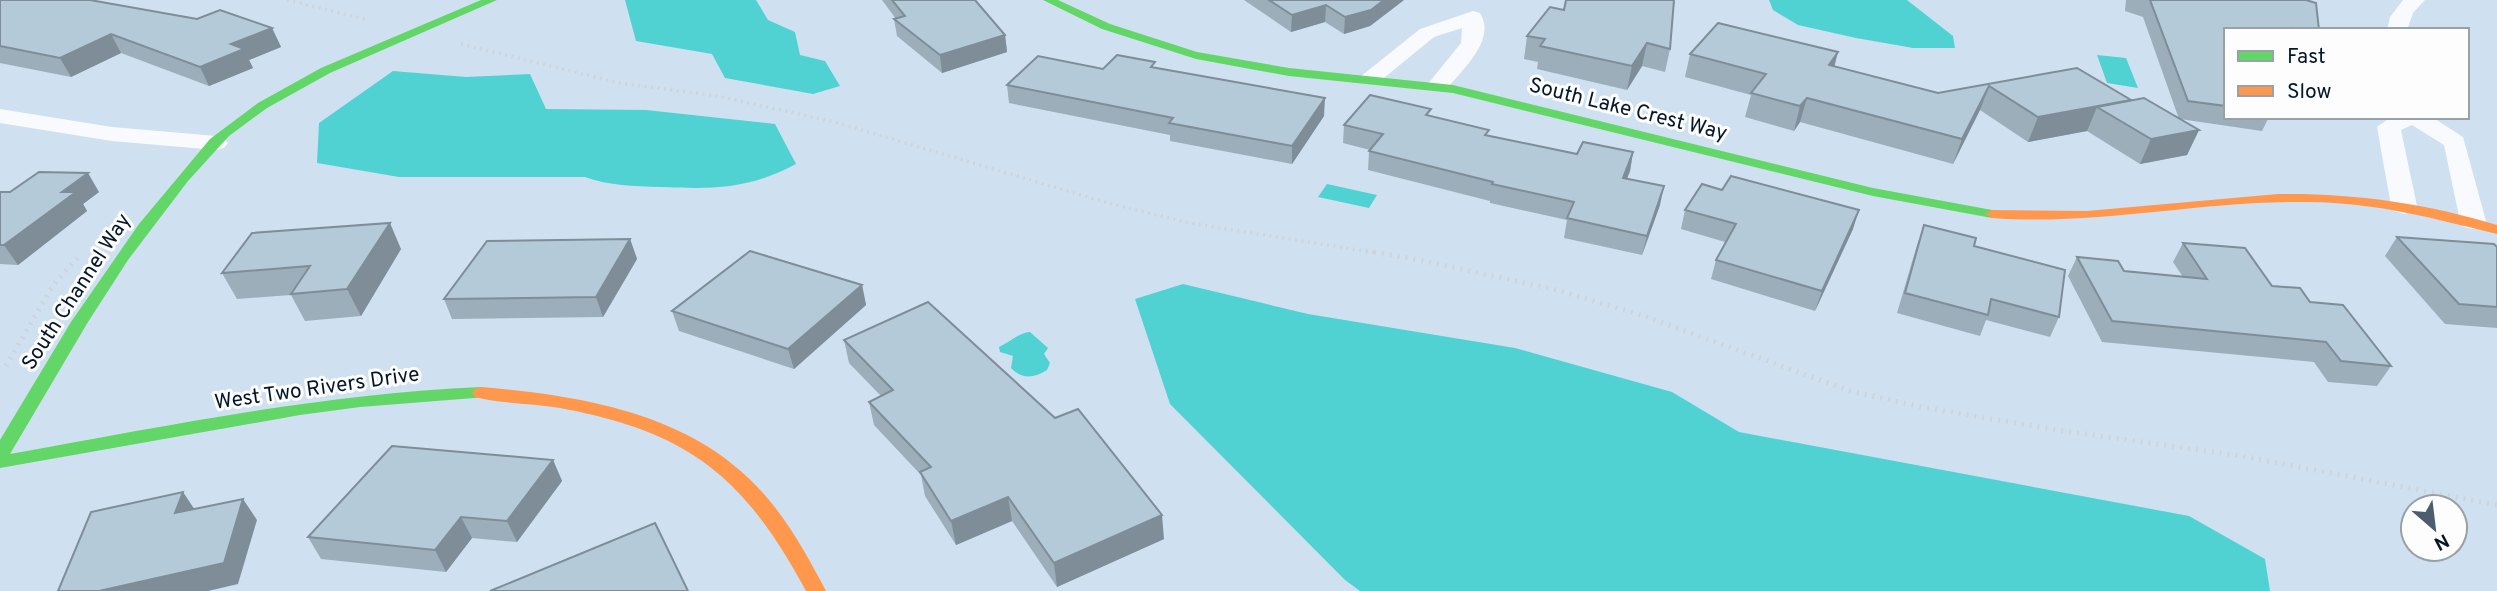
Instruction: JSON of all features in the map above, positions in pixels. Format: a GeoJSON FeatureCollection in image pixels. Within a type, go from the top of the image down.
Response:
{"type":"FeatureCollection","features":[{"type":"Feature","properties":{"kind":"street","name":"South Channel Way"},"geometry":{"type":"LineString","coordinates":[[0,455],[105,279],[151,216],[231,128],[284,93],[349,57],[491,0]]}},
{"type":"Feature","properties":{"kind":"street","name":"South Lake Crest Way"},"geometry":{"type":"LineString","coordinates":[[1049,0],[1090,20],[1121,31],[1225,61],[1269,70],[1438,85],[1883,194],[1976,210],[2031,217],[2103,215],[2276,198],[2323,198],[2404,206]]}},
{"type":"Feature","properties":{"kind":"street"},"geometry":{"type":"LineString","coordinates":[[1371,78],[1427,33],[1473,17],[1489,0]]}},
{"type":"Feature","properties":{"kind":"street"},"geometry":{"type":"LineString","coordinates":[[2398,28],[2406,6],[2415,0]]}},
{"type":"Feature","properties":{"kind":"street"},"geometry":{"type":"LineString","coordinates":[[1438,85],[1472,44],[1473,17]]}},
{"type":"Feature","properties":{"kind":"street"},"geometry":{"type":"LineString","coordinates":[[0,116],[112,134],[216,143]]}},
{"type":"Feature","properties":{"kind":"street"},"geometry":{"type":"LineString","coordinates":[[2407,119],[2389,127],[2404,206],[2473,221],[2497,230]]}},
{"type":"Feature","properties":{"kind":"street"},"geometry":{"type":"LineString","coordinates":[[2415,119],[2455,142],[2473,221]]}},
{"type":"Feature","properties":{"kind":"street","name":"West Two Rivers Drive"},"geometry":{"type":"LineString","coordinates":[[0,462],[318,406],[398,395],[505,394],[558,400],[607,411],[646,424],[682,441],[725,468],[753,494],[784,533],[816,591]]}},
{"type":"Feature","properties":{"kind":"path"},"geometry":{"type":"LineString","coordinates":[[287,0],[376,22]]}},
{"type":"Feature","properties":{"kind":"path"},"geometry":{"type":"LineString","coordinates":[[456,43],[619,83],[717,96],[835,122],[1108,203],[1189,223],[1420,260],[1557,290],[1647,317],[1850,391],[1921,407],[2057,430],[2242,456],[2497,505]]}},
{"type":"Feature","properties":{"kind":"shaded area"},"geometry":{"type":"Polygon","coordinates":[[[625,0],[756,0],[768,20],[795,32],[800,55],[825,61],[840,86],[813,94],[725,78],[712,54],[636,41],[625,0]]]}},
{"type":"Feature","properties":{"kind":"shaded area"},"geometry":{"type":"Polygon","coordinates":[[[1769,0],[1907,0],[1953,36],[1955,48],[1913,48],[1798,25],[1773,10],[1769,0]]]}},
{"type":"Feature","properties":{"kind":"shaded area"},"geometry":{"type":"Polygon","coordinates":[[[2097,55],[2126,58],[2138,88],[2107,83],[2097,55]]]}},
{"type":"Feature","properties":{"kind":"shaded area"},"geometry":{"type":"Polygon","coordinates":[[[393,71],[466,77],[530,74],[546,109],[646,110],[775,124],[796,164],[762,179],[730,186],[697,188],[622,185],[585,177],[399,177],[317,163],[319,123],[393,71]]]}},
{"type":"Feature","properties":{"kind":"shaded area"},"geometry":{"type":"Polygon","coordinates":[[[1327,184],[1377,195],[1369,208],[1318,197],[1327,184]]]}},
{"type":"Feature","properties":{"kind":"shaded area"},"geometry":{"type":"Polygon","coordinates":[[[1183,284],[1308,314],[1515,348],[1672,392],[1739,432],[2189,516],[2265,559],[2270,591],[1360,591],[1345,580],[1170,404],[1135,299],[1183,284]]]}},
{"type":"Feature","properties":{"kind":"shaded area"},"geometry":{"type":"Polygon","coordinates":[[[1030,332],[1048,348],[1044,354],[1050,363],[1047,370],[1029,376],[1011,368],[1013,356],[1000,352],[999,347],[1030,332]]]}},
{"type":"Feature","properties":{"kind":"building"},"geometry":{"type":"Polygon","coordinates":[[[0,0],[90,0],[197,19],[220,10],[272,28],[231,44],[244,49],[200,67],[111,34],[60,58],[0,46],[0,0]]]}},
{"type":"Feature","properties":{"kind":"building"},"geometry":{"type":"Polygon","coordinates":[[[892,0],[975,0],[1005,35],[940,55],[894,19],[905,16],[892,0]]]}},
{"type":"Feature","properties":{"kind":"building"},"geometry":{"type":"Polygon","coordinates":[[[1269,0],[1384,0],[1371,10],[1345,17],[1326,5],[1292,15],[1269,0]]]}},
{"type":"Feature","properties":{"kind":"building"},"geometry":{"type":"Polygon","coordinates":[[[1566,0],[1674,0],[1670,49],[1647,43],[1632,66],[1540,46],[1545,39],[1527,36],[1550,7],[1564,10],[1566,0]]]}},
{"type":"Feature","properties":{"kind":"building"},"geometry":{"type":"Polygon","coordinates":[[[2150,0],[2306,0],[2316,3],[2319,28],[2224,28],[2224,106],[2188,101],[2150,0]]]}},
{"type":"Feature","properties":{"kind":"building"},"geometry":{"type":"Polygon","coordinates":[[[1718,23],[1838,52],[1829,65],[1938,93],[2077,68],[2131,100],[2038,117],[1989,86],[1962,139],[1807,98],[1800,106],[1751,93],[1766,74],[1690,54],[1718,23]]]}},
{"type":"Feature","properties":{"kind":"building"},"geometry":{"type":"Polygon","coordinates":[[[1117,55],[1155,62],[1151,67],[1325,98],[1292,146],[1169,123],[1173,118],[1007,85],[1038,56],[1103,69],[1117,55]]]}},
{"type":"Feature","properties":{"kind":"building"},"geometry":{"type":"Polygon","coordinates":[[[1370,95],[1431,109],[1426,115],[1489,130],[1485,135],[1577,154],[1583,142],[1633,152],[1623,178],[1664,186],[1647,236],[1567,218],[1574,202],[1492,184],[1493,182],[1369,151],[1383,134],[1344,125],[1370,95]]]}},
{"type":"Feature","properties":{"kind":"building"},"geometry":{"type":"Polygon","coordinates":[[[2144,98],[2199,130],[2151,139],[2097,107],[2144,98]]]}},
{"type":"Feature","properties":{"kind":"building"},"geometry":{"type":"Polygon","coordinates":[[[39,172],[88,173],[62,192],[76,192],[4,245],[0,245],[0,192],[10,192],[39,172]]]}},
{"type":"Feature","properties":{"kind":"building"},"geometry":{"type":"Polygon","coordinates":[[[1731,176],[1859,210],[1822,291],[1716,260],[1736,224],[1685,210],[1702,184],[1722,190],[1731,176]]]}},
{"type":"Feature","properties":{"kind":"building"},"geometry":{"type":"Polygon","coordinates":[[[390,223],[347,289],[291,294],[310,266],[222,273],[252,233],[390,223]]]}},
{"type":"Feature","properties":{"kind":"building"},"geometry":{"type":"Polygon","coordinates":[[[1924,225],[1976,238],[1974,246],[2065,270],[2059,317],[1991,299],[1988,315],[1905,293],[1924,225]]]}},
{"type":"Feature","properties":{"kind":"building"},"geometry":{"type":"Polygon","coordinates":[[[2397,237],[2494,244],[2497,247],[2497,307],[2459,304],[2397,237]]]}},
{"type":"Feature","properties":{"kind":"building"},"geometry":{"type":"Polygon","coordinates":[[[630,239],[596,297],[444,299],[487,241],[630,239]]]}},
{"type":"Feature","properties":{"kind":"building"},"geometry":{"type":"Polygon","coordinates":[[[2183,243],[2245,248],[2272,286],[2300,288],[2310,302],[2343,305],[2391,366],[2341,361],[2326,342],[2112,321],[2077,257],[2118,261],[2124,271],[2207,279],[2183,243]]]}},
{"type":"Feature","properties":{"kind":"building"},"geometry":{"type":"Polygon","coordinates":[[[750,251],[862,285],[788,349],[672,311],[750,251]]]}},
{"type":"Feature","properties":{"kind":"building"},"geometry":{"type":"Polygon","coordinates":[[[928,302],[1055,418],[1078,409],[1162,515],[1054,563],[1008,497],[951,521],[920,472],[931,467],[869,402],[893,390],[844,340],[928,302]]]}},
{"type":"Feature","properties":{"kind":"building"},"geometry":{"type":"Polygon","coordinates":[[[392,446],[553,460],[507,521],[461,517],[435,550],[308,537],[392,446]]]}},
{"type":"Feature","properties":{"kind":"building"},"geometry":{"type":"Polygon","coordinates":[[[183,492],[175,513],[243,499],[224,563],[99,591],[58,591],[91,512],[183,492]]]}},
{"type":"Feature","properties":{"kind":"building"},"geometry":{"type":"Polygon","coordinates":[[[655,523],[688,591],[490,591],[655,523]]]}},
{"type":"Feature","properties":{"kind":"traffic: fast"},"geometry":{"type":"LineString","coordinates":[[0,455],[122,258],[168,196],[224,133],[293,87],[325,70],[491,0]]}},
{"type":"Feature","properties":{"kind":"traffic: fast"},"geometry":{"type":"LineString","coordinates":[[1049,0],[1135,38],[1196,55],[1258,68],[1453,89],[1873,192],[1992,214]]}},
{"type":"Feature","properties":{"kind":"traffic: fast"},"geometry":{"type":"LineString","coordinates":[[0,462],[300,409],[360,401],[481,393]]}},
{"type":"Feature","properties":{"kind":"traffic: slow"},"geometry":{"type":"LineString","coordinates":[[1992,214],[2056,217],[2246,200],[2310,198],[2404,207],[2497,230]]}},
{"type":"Feature","properties":{"kind":"traffic: slow"},"geometry":{"type":"LineString","coordinates":[[481,393],[593,408],[664,431],[697,448],[727,469],[755,496],[781,530],[816,591]]}}]}
